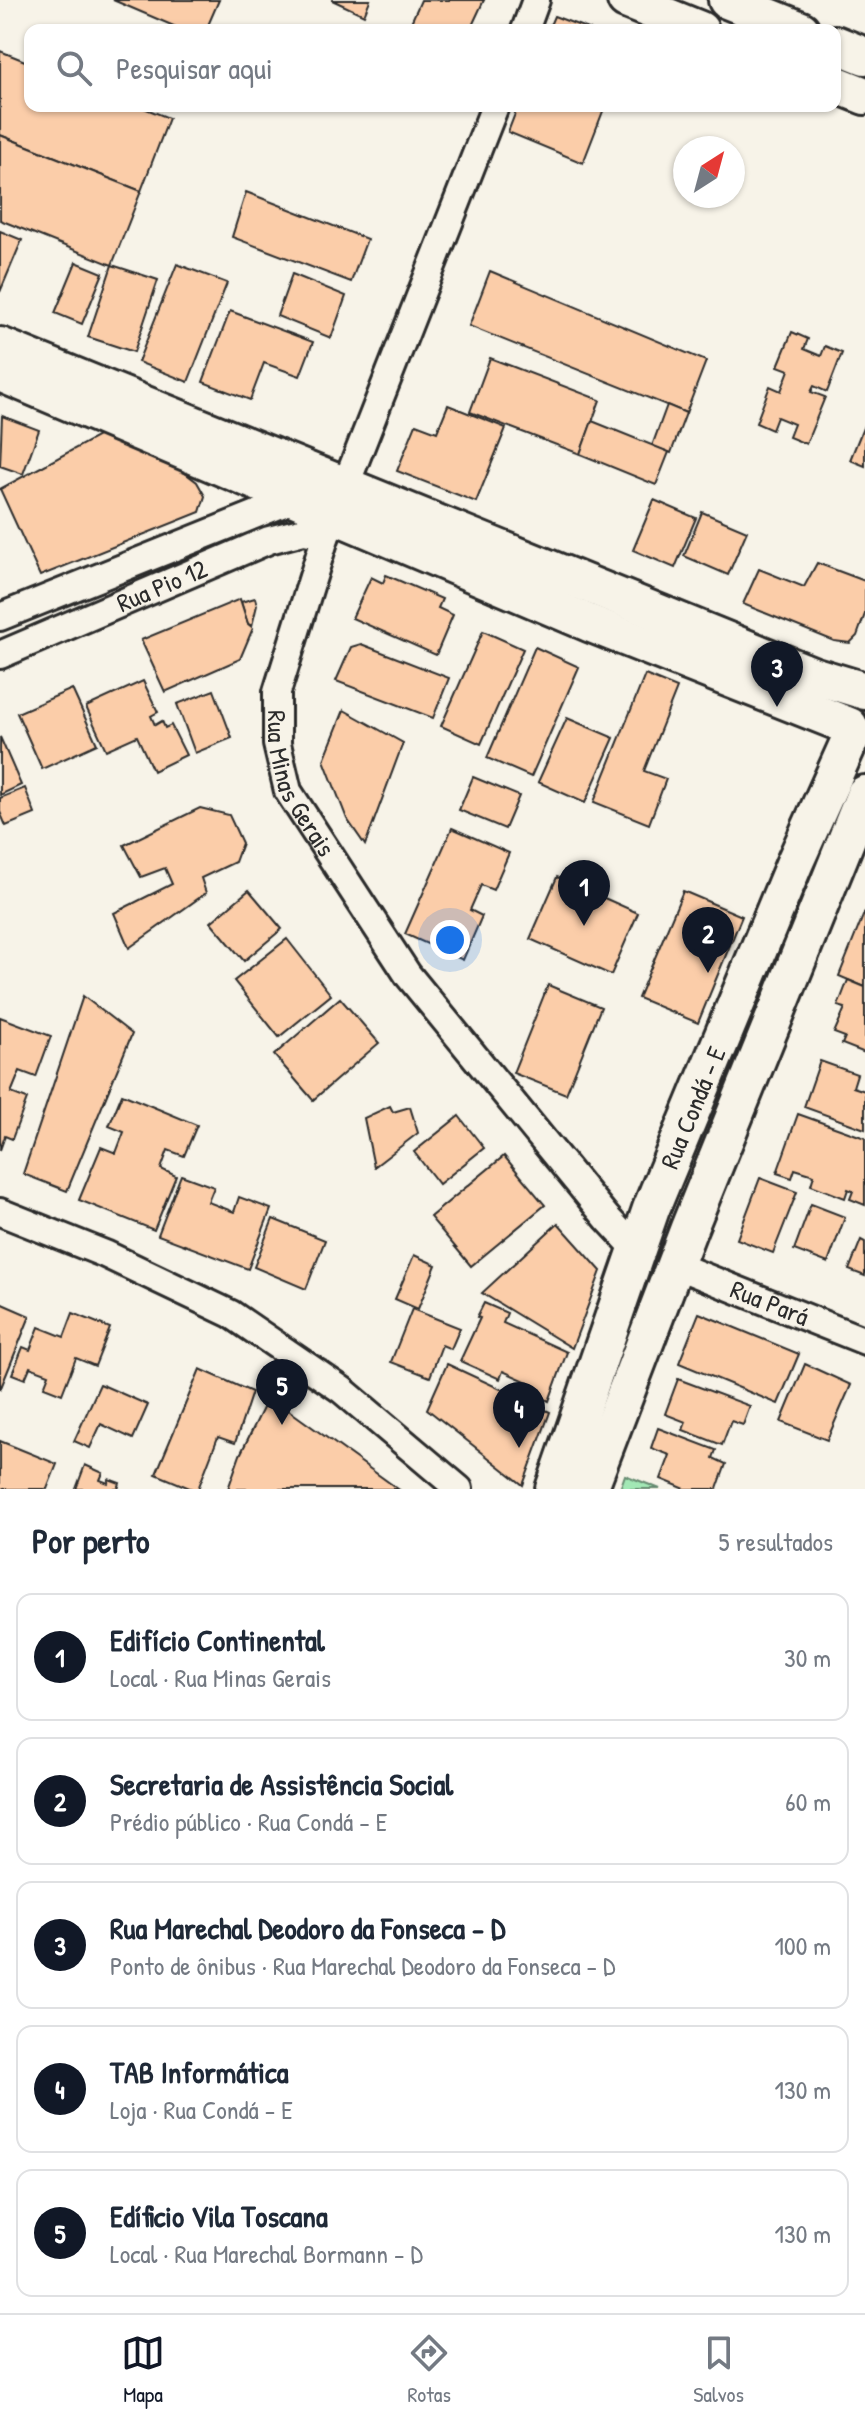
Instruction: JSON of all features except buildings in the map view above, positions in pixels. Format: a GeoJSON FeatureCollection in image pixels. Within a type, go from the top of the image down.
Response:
{"type":"FeatureCollection","features":[{"type":"Feature","properties":{"kind":"street"},"geometry":{"type":"LineString","coordinates":[[527,24],[536,0]]}},
{"type":"Feature","properties":{"kind":"street"},"geometry":{"type":"LineString","coordinates":[[626,0],[685,24]]}},
{"type":"Feature","properties":{"kind":"street"},"geometry":{"type":"LineString","coordinates":[[727,0],[786,24]]}},
{"type":"Feature","properties":{"kind":"street"},"geometry":{"type":"LineString","coordinates":[[841,46],[865,56]]}},
{"type":"Feature","properties":{"kind":"street"},"geometry":{"type":"LineString","coordinates":[[841,86],[865,96]]}},
{"type":"Feature","properties":{"kind":"street","name":"Rua Minas Gerais"},"geometry":{"type":"LineString","coordinates":[[493,112],[336,513],[277,692],[277,744],[288,791],[408,975],[597,1206],[636,1249]]}},
{"type":"Feature","properties":{"kind":"street"},"geometry":{"type":"LineString","coordinates":[[0,346],[49,380],[300,485],[336,513],[596,607],[859,718]]}},
{"type":"Feature","properties":{"kind":"street"},"geometry":{"type":"LineString","coordinates":[[0,373],[49,380]]}},
{"type":"Feature","properties":{"kind":"street","name":"Rua Pio 12"},"geometry":{"type":"LineString","coordinates":[[0,617],[300,485]]}},
{"type":"Feature","properties":{"kind":"street","name":"Rua Pio 12"},"geometry":{"type":"LineString","coordinates":[[0,655],[269,540],[304,531],[336,513]]}},
{"type":"Feature","properties":{"kind":"street","name":"Rua Condá - E"},"geometry":{"type":"LineString","coordinates":[[554,1489],[636,1249],[795,862],[859,718]]}},
{"type":"Feature","properties":{"kind":"street","name":"Rua Condá - E"},"geometry":{"type":"LineString","coordinates":[[589,1489],[675,1265],[865,794]]}},
{"type":"Feature","properties":{"kind":"street"},"geometry":{"type":"LineString","coordinates":[[0,1212],[105,1254],[231,1314],[342,1390],[459,1489]]}},
{"type":"Feature","properties":{"kind":"street","name":"Rua Pará"},"geometry":{"type":"LineString","coordinates":[[675,1265],[865,1341]]}},
{"type":"Feature","properties":{"kind":"green space"},"geometry":{"type":"Polygon","coordinates":[[[625,1475],[660,1489],[620,1489],[625,1475]]]}},
{"type":"Feature","properties":{"kind":"place","name":"Rua Marechal Deodoro da Fonseca - D"},"geometry":{"type":"Point","coordinates":[777,707]}},
{"type":"Feature","properties":{"kind":"place","name":"Edifício Continental"},"geometry":{"type":"Point","coordinates":[584,926]}},
{"type":"Feature","properties":{"kind":"place","name":"Secretaria de Assistência Social"},"geometry":{"type":"Point","coordinates":[708,973]}},
{"type":"Feature","properties":{"kind":"place","name":"Edíficio Vila Toscana"},"geometry":{"type":"Point","coordinates":[282,1425]}},
{"type":"Feature","properties":{"kind":"place","name":"TAB Informática"},"geometry":{"type":"Point","coordinates":[519,1448]}}]}
